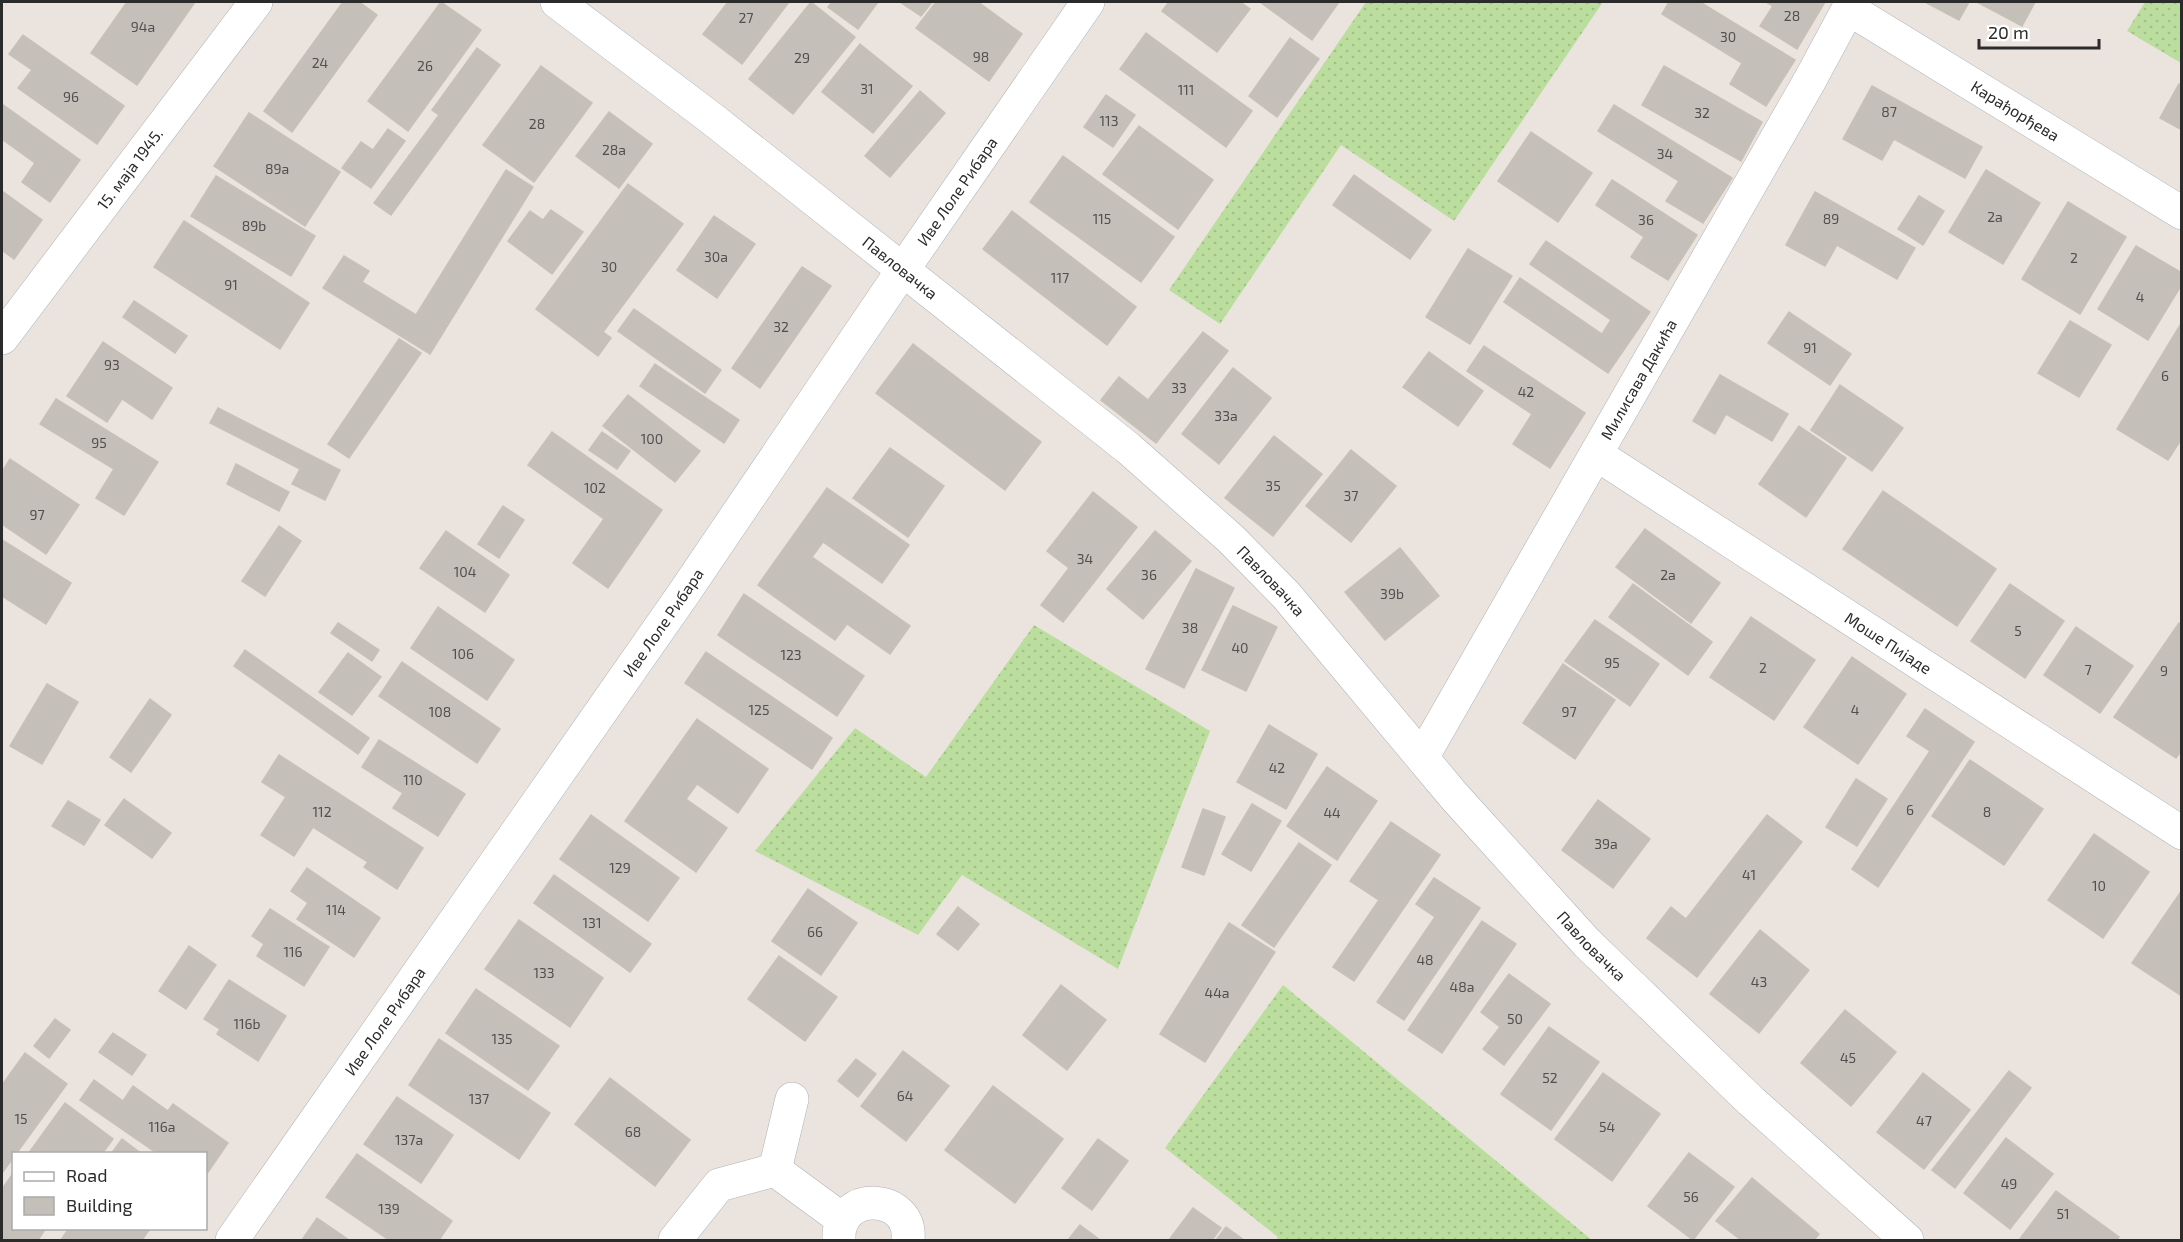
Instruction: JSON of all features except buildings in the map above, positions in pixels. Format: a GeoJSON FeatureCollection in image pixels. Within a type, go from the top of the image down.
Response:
{"type":"FeatureCollection","features":[{"type":"Feature","properties":{"kind":"street","name":"15. маја 1945."},"geometry":{"type":"LineString","coordinates":[[2,338],[256,2]]}},
{"type":"Feature","properties":{"kind":"street","name":"Павловачка"},"geometry":{"type":"LineString","coordinates":[[557,2],[711,118],[1128,448],[1231,539],[1286,595],[1423,756],[1454,796],[1542,895],[1629,985],[1751,1101],[1907,1240]]}},
{"type":"Feature","properties":{"kind":"street","name":"Иве Лоле Рибара"},"geometry":{"type":"LineString","coordinates":[[232,1240],[677,602],[1088,2]]}},
{"type":"Feature","properties":{"kind":"street","name":"Карађорђева"},"geometry":{"type":"LineString","coordinates":[[1850,5],[2181,213]]}},
{"type":"Feature","properties":{"kind":"street","name":"Милисава Дакића"},"geometry":{"type":"LineString","coordinates":[[1423,756],[1804,90],[1850,5]]}},
{"type":"Feature","properties":{"kind":"street","name":"Моше Пијаде"},"geometry":{"type":"LineString","coordinates":[[1596,454],[2181,833]]}},
{"type":"Feature","properties":{"kind":"street"},"geometry":{"type":"LineString","coordinates":[[775,1170],[792,1099]]}},
{"type":"Feature","properties":{"kind":"street"},"geometry":{"type":"LineString","coordinates":[[775,1170],[841,1230],[851,1210],[863,1204],[876,1202],[888,1205],[899,1213],[906,1223],[908,1240]]}},
{"type":"Feature","properties":{"kind":"street"},"geometry":{"type":"LineString","coordinates":[[675,1240],[719,1185],[775,1170]]}},
{"type":"Feature","properties":{"kind":"green space"},"geometry":{"type":"Polygon","coordinates":[[[1366,2],[1603,2],[1454,221],[1341,145],[1220,324],[1169,290],[1366,2]]]}},
{"type":"Feature","properties":{"kind":"green space"},"geometry":{"type":"Polygon","coordinates":[[[2145,2],[2181,2],[2181,63],[2127,31],[2145,2]]]}},
{"type":"Feature","properties":{"kind":"green space"},"geometry":{"type":"Polygon","coordinates":[[[1034,625],[1210,731],[1118,969],[962,875],[918,935],[755,851],[855,728],[926,777],[1034,625]]]}},
{"type":"Feature","properties":{"kind":"green space"},"geometry":{"type":"Polygon","coordinates":[[[1283,985],[1592,1240],[1276,1240],[1278,1237],[1165,1148],[1283,985]]]}}]}
